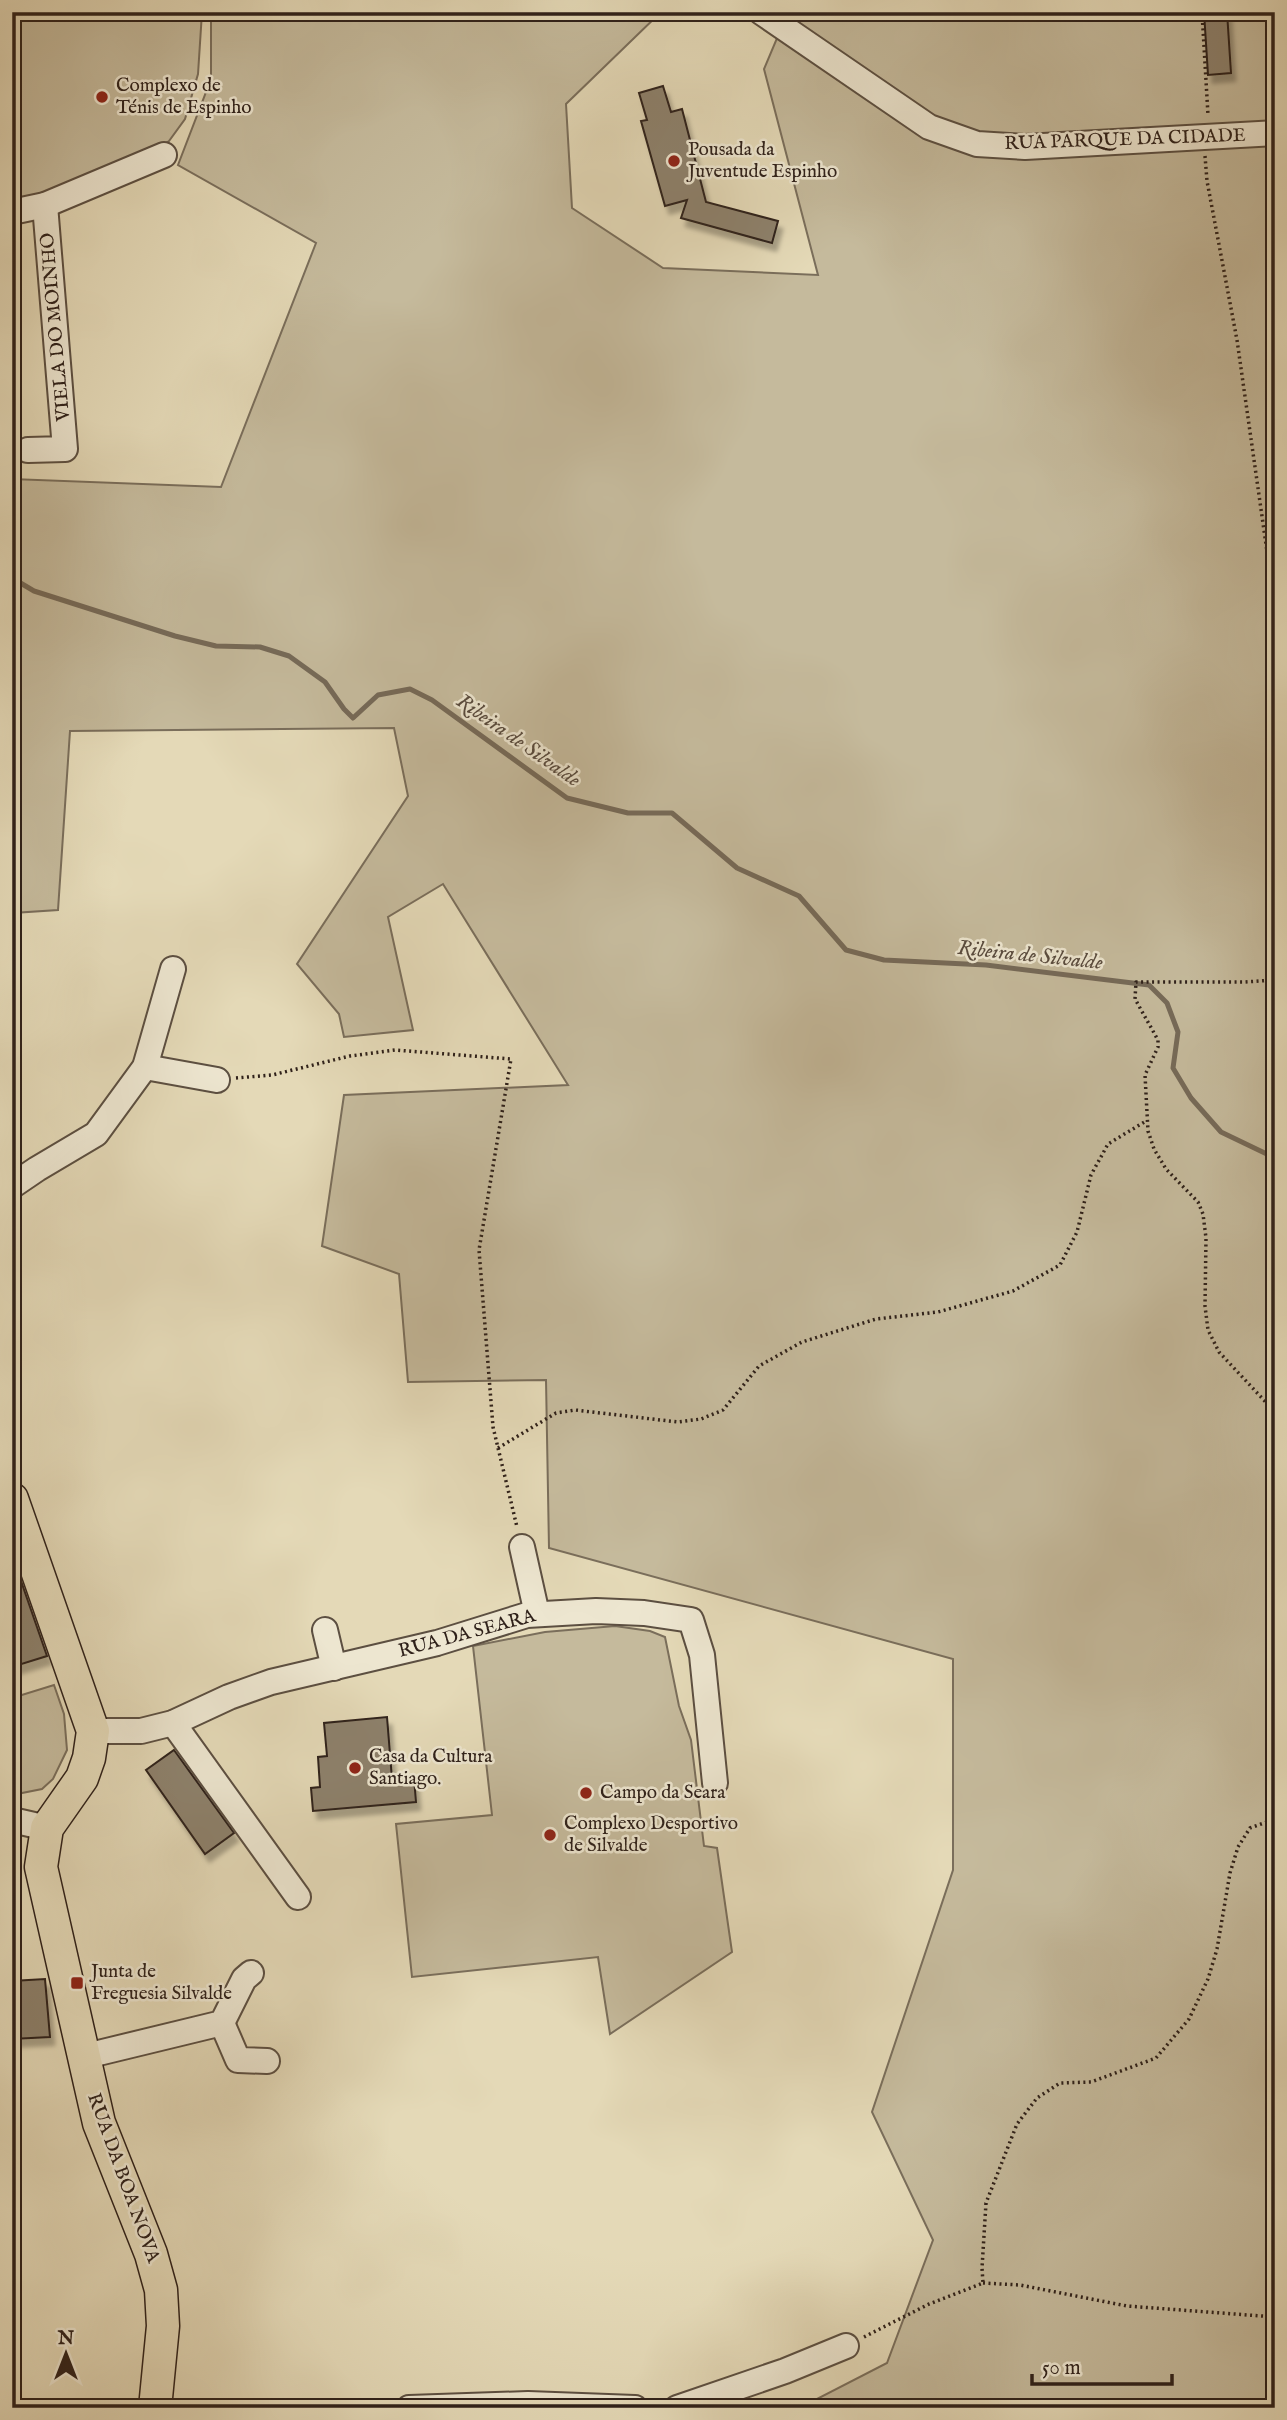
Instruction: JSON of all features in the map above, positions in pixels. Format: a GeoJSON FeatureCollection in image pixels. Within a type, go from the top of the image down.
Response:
{"type":"FeatureCollection","features":[{"type":"Feature","properties":{"kind":"main road"},"geometry":{"type":"LineString","coordinates":[[12,1499],[93,1731],[89,1758],[82,1778],[47,1828]]}},
{"type":"Feature","properties":{"kind":"main road","name":"RUA DA BOA NOVA"},"geometry":{"type":"LineString","coordinates":[[47,1828],[41,1867],[82,2057],[99,2123],[151,2254],[161,2290],[163,2326],[155,2408]]}},
{"type":"Feature","properties":{"kind":"street","name":"RUA PARQUE DA CIDADE"},"geometry":{"type":"LineString","coordinates":[[752,17],[929,127],[977,145],[1025,147],[1275,133]]}},
{"type":"Feature","properties":{"kind":"street"},"geometry":{"type":"LineString","coordinates":[[12,212],[45,205],[164,155]]}},
{"type":"Feature","properties":{"kind":"street","name":"VIELA DO MOINHO"},"geometry":{"type":"LineString","coordinates":[[28,450],[65,449],[45,205]]}},
{"type":"Feature","properties":{"kind":"street"},"geometry":{"type":"LineString","coordinates":[[12,1186],[96,1134],[145,1067],[173,969]]}},
{"type":"Feature","properties":{"kind":"street"},"geometry":{"type":"LineString","coordinates":[[145,1067],[217,1080]]}},
{"type":"Feature","properties":{"kind":"street"},"geometry":{"type":"LineString","coordinates":[[522,1546],[537,1614]]}},
{"type":"Feature","properties":{"kind":"street","name":"RUA DA SEARA"},"geometry":{"type":"LineString","coordinates":[[93,1731],[141,1731],[173,1723],[229,1697],[271,1682],[437,1643],[527,1615],[596,1611],[644,1613],[691,1620],[702,1655],[715,1783]]}},
{"type":"Feature","properties":{"kind":"street"},"geometry":{"type":"LineString","coordinates":[[325,1630],[334,1668]]}},
{"type":"Feature","properties":{"kind":"street"},"geometry":{"type":"LineString","coordinates":[[173,1723],[298,1897]]}},
{"type":"Feature","properties":{"kind":"street"},"geometry":{"type":"LineString","coordinates":[[12,1820],[47,1828]]}},
{"type":"Feature","properties":{"kind":"street"},"geometry":{"type":"LineString","coordinates":[[82,2057],[222,2023],[244,1979],[251,1973]]}},
{"type":"Feature","properties":{"kind":"street"},"geometry":{"type":"LineString","coordinates":[[222,2023],[238,2060],[267,2061]]}},
{"type":"Feature","properties":{"kind":"street"},"geometry":{"type":"LineString","coordinates":[[677,2408],[785,2371],[846,2346]]}},
{"type":"Feature","properties":{"kind":"street"},"geometry":{"type":"LineString","coordinates":[[409,2408],[528,2404],[635,2408]]}},
{"type":"Feature","properties":{"kind":"path"},"geometry":{"type":"LineString","coordinates":[[729,12],[752,17]]}},
{"type":"Feature","properties":{"kind":"path"},"geometry":{"type":"LineString","coordinates":[[1202,12],[1209,126],[1203,137],[1207,181],[1237,340],[1275,608]]}},
{"type":"Feature","properties":{"kind":"path"},"geometry":{"type":"LineString","coordinates":[[1275,980],[1136,982],[1135,999],[1158,1040],[1158,1047],[1145,1075],[1146,1121],[1154,1149],[1166,1169],[1198,1202],[1203,1214],[1208,1330],[1219,1352],[1275,1412]]}},
{"type":"Feature","properties":{"kind":"path"},"geometry":{"type":"LineString","coordinates":[[217,1080],[272,1075],[351,1056],[394,1050],[511,1059],[479,1250],[493,1427],[522,1546]]}},
{"type":"Feature","properties":{"kind":"path"},"geometry":{"type":"LineString","coordinates":[[498,1448],[556,1413],[575,1410],[678,1422],[701,1419],[723,1410],[759,1366],[802,1342],[876,1320],[938,1312],[1013,1291],[1060,1265],[1077,1232],[1091,1175],[1108,1144],[1146,1121]]}},
{"type":"Feature","properties":{"kind":"path"},"geometry":{"type":"LineString","coordinates":[[983,2283],[986,2203],[1017,2124],[1037,2098],[1060,2083],[1091,2082],[1156,2058],[1189,2019],[1208,1979],[1217,1949],[1230,1873],[1238,1847],[1250,1828],[1275,1819]]}},
{"type":"Feature","properties":{"kind":"path"},"geometry":{"type":"LineString","coordinates":[[846,2346],[929,2304],[983,2283],[1020,2284],[1127,2306],[1275,2317]]}},
{"type":"Feature","properties":{"kind":"shaded area","name":"Complexo de Ténis de Espinho"},"geometry":{"type":"Polygon","coordinates":[[[12,12],[202,12],[198,74],[185,119],[169,141],[146,156],[12,205],[12,12]]]}},
{"type":"Feature","properties":{"kind":"shaded area"},"geometry":{"type":"Polygon","coordinates":[[[211,12],[661,12],[566,104],[572,208],[663,268],[818,275],[764,69],[788,12],[1275,12],[1275,2408],[810,2408],[809,2403],[887,2363],[933,2240],[872,2112],[953,1870],[953,1659],[549,1548],[546,1380],[408,1382],[399,1274],[322,1246],[344,1095],[568,1085],[443,884],[388,917],[413,1030],[344,1037],[339,1014],[297,964],[408,796],[394,728],[70,731],[58,910],[13,913],[12,942],[12,479],[221,487],[316,243],[178,165],[211,79],[211,12]]]}},
{"type":"Feature","properties":{"kind":"shaded area","name":"Complexo Desportivo de Silvalde"},"geometry":{"type":"Polygon","coordinates":[[[615,1626],[650,1631],[665,1637],[679,1706],[691,1740],[704,1846],[717,1848],[732,1952],[610,2034],[598,1957],[412,1977],[396,1824],[492,1815],[473,1646],[545,1632],[615,1626]]]}},
{"type":"Feature","properties":{"kind":"shaded area"},"geometry":{"type":"Polygon","coordinates":[[[54,1685],[64,1714],[67,1750],[53,1779],[42,1789],[12,1795],[12,1698],[54,1685]]]}},
{"type":"Feature","properties":{"kind":"building"},"geometry":{"type":"Polygon","coordinates":[[[1204,12],[1227,12],[1231,73],[1208,75],[1204,12]]]}},
{"type":"Feature","properties":{"kind":"building","name":"Pousada da Juventude Espinho"},"geometry":{"type":"Polygon","coordinates":[[[663,86],[671,112],[682,109],[706,202],[778,221],[772,243],[681,218],[687,200],[665,206],[641,121],[647,120],[639,93],[663,86]]]}},
{"type":"Feature","properties":{"kind":"building"},"geometry":{"type":"Polygon","coordinates":[[[12,1555],[47,1656],[12,1667],[12,1555]]]}},
{"type":"Feature","properties":{"kind":"building","name":"Casa da Cultura Santiago."},"geometry":{"type":"Polygon","coordinates":[[[387,1717],[392,1779],[414,1778],[416,1802],[313,1811],[311,1788],[320,1787],[318,1757],[327,1756],[324,1723],[387,1717]]]}},
{"type":"Feature","properties":{"kind":"building"},"geometry":{"type":"Polygon","coordinates":[[[174,1750],[234,1833],[205,1854],[146,1770],[174,1750]]]}},
{"type":"Feature","properties":{"kind":"building"},"geometry":{"type":"Polygon","coordinates":[[[45,1979],[50,2037],[12,2039],[12,1981],[45,1979]]]}},
{"type":"Feature","properties":{"kind":"waterway","name":"Ribeira de Silvalde"},"geometry":{"type":"LineString","coordinates":[[12,578],[34,591],[175,636],[216,646],[260,647],[289,656],[325,682],[353,718],[378,695],[410,689],[432,700],[567,798],[628,813],[672,813],[737,868],[799,896],[846,950],[884,960],[986,965],[1149,985],[1167,1003],[1178,1032],[1173,1068],[1191,1098],[1221,1132],[1275,1158]]}},
{"type":"Feature","properties":{"kind":"place","name":"Complexo de Ténis de Espinho"},"geometry":{"type":"Point","coordinates":[102,97]}},
{"type":"Feature","properties":{"kind":"place","name":"Pousada da Juventude Espinho"},"geometry":{"type":"Point","coordinates":[674,161]}},
{"type":"Feature","properties":{"kind":"place","name":"Casa da Cultura Santiago."},"geometry":{"type":"Point","coordinates":[355,1768]}},
{"type":"Feature","properties":{"kind":"place","name":"Campo da Seara"},"geometry":{"type":"Point","coordinates":[586,1793]}},
{"type":"Feature","properties":{"kind":"place","name":"Complexo Desportivo de Silvalde"},"geometry":{"type":"Point","coordinates":[550,1835]}},
{"type":"Feature","properties":{"kind":"place","name":"Junta de Freguesia Silvalde"},"geometry":{"type":"Point","coordinates":[77,1983]}}]}
